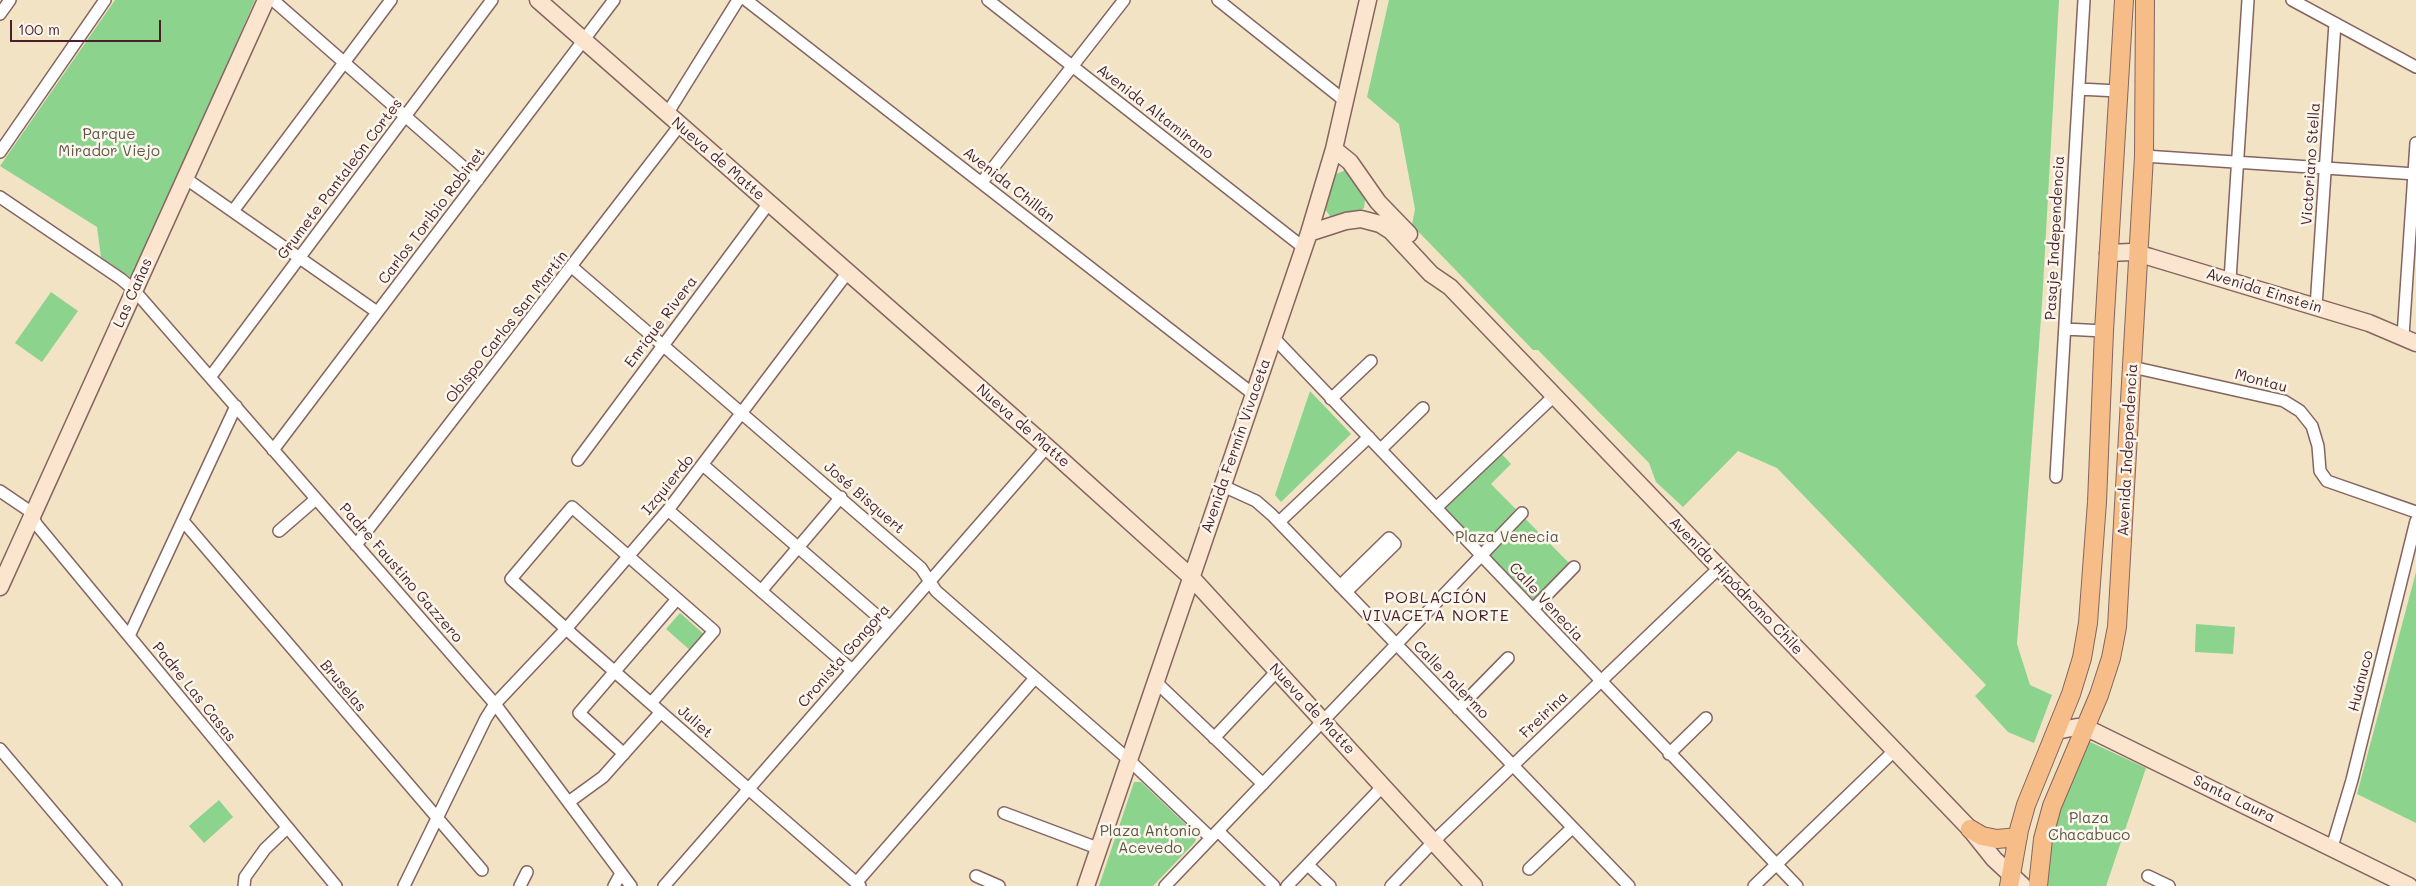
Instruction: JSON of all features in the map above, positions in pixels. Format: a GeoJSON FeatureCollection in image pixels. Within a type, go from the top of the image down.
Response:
{"type":"FeatureCollection","features":[{"type":"Feature","properties":{"kind":"main road","name":"Avenida Independencia"},"geometry":{"type":"LineString","coordinates":[[2014,882],[2018,837],[2029,798],[2077,675],[2091,602],[2108,253],[2124,0]]}},
{"type":"Feature","properties":{"kind":"main road","name":"Avenida Independencia"},"geometry":{"type":"LineString","coordinates":[[2038,886],[2042,844],[2050,811],[2105,679],[2117,627],[2144,156],[2145,0]]}},
{"type":"Feature","properties":{"kind":"main road"},"geometry":{"type":"LineString","coordinates":[[1970,829],[1989,838],[2006,840],[2018,837]]}},
{"type":"Feature","properties":{"kind":"street"},"geometry":{"type":"LineString","coordinates":[[0,14],[10,0]]}},
{"type":"Feature","properties":{"kind":"street"},"geometry":{"type":"LineString","coordinates":[[0,152],[105,0]]}},
{"type":"Feature","properties":{"kind":"street","name":"Las Cañas"},"geometry":{"type":"LineString","coordinates":[[0,587],[266,0]]}},
{"type":"Feature","properties":{"kind":"street"},"geometry":{"type":"LineString","coordinates":[[273,0],[478,180]]}},
{"type":"Feature","properties":{"kind":"street"},"geometry":{"type":"LineString","coordinates":[[233,211],[391,0]]}},
{"type":"Feature","properties":{"kind":"street","name":"Grumete Pantaleón Cortes"},"geometry":{"type":"LineString","coordinates":[[211,376],[492,0]]}},
{"type":"Feature","properties":{"kind":"street","name":"Nueva de Matte"},"geometry":{"type":"LineString","coordinates":[[538,0],[1047,447],[1191,577],[1474,886]]}},
{"type":"Feature","properties":{"kind":"street","name":"Carlos Toribio Robinet"},"geometry":{"type":"LineString","coordinates":[[273,450],[614,0]]}},
{"type":"Feature","properties":{"kind":"street"},"geometry":{"type":"LineString","coordinates":[[667,114],[738,0]]}},
{"type":"Feature","properties":{"kind":"street","name":"Avenida Altamirano"},"geometry":{"type":"LineString","coordinates":[[988,0],[1072,66],[1306,240]]}},
{"type":"Feature","properties":{"kind":"street"},"geometry":{"type":"LineString","coordinates":[[982,182],[1124,0]]}},
{"type":"Feature","properties":{"kind":"street"},"geometry":{"type":"LineString","coordinates":[[1218,0],[1345,101]]}},
{"type":"Feature","properties":{"kind":"street","name":"Avenida Fermín Vivaceta"},"geometry":{"type":"LineString","coordinates":[[1086,886],[1306,240],[1334,150],[1368,0]]}},
{"type":"Feature","properties":{"kind":"street","name":"Pasaje Independencia"},"geometry":{"type":"LineString","coordinates":[[2056,477],[2084,0]]}},
{"type":"Feature","properties":{"kind":"street"},"geometry":{"type":"LineString","coordinates":[[2230,280],[2248,0]]}},
{"type":"Feature","properties":{"kind":"street"},"geometry":{"type":"LineString","coordinates":[[2292,0],[2416,67]]}},
{"type":"Feature","properties":{"kind":"street","name":"Avenida Chillán"},"geometry":{"type":"LineString","coordinates":[[753,2],[1253,394]]}},
{"type":"Feature","properties":{"kind":"street","name":"Victoriano Stella"},"geometry":{"type":"LineString","coordinates":[[2316,307],[2335,23]]}},
{"type":"Feature","properties":{"kind":"street"},"geometry":{"type":"LineString","coordinates":[[2079,88],[2118,91]]}},
{"type":"Feature","properties":{"kind":"street","name":"Obispo Carlos San Martín"},"geometry":{"type":"LineString","coordinates":[[356,545],[680,125]]}},
{"type":"Feature","properties":{"kind":"street"},"geometry":{"type":"LineString","coordinates":[[2409,340],[2416,142]]}},
{"type":"Feature","properties":{"kind":"street","name":"Avenida Hipódromo Chile"},"geometry":{"type":"LineString","coordinates":[[1334,150],[1350,162],[1378,202],[1440,268],[1450,286]]}},
{"type":"Feature","properties":{"kind":"street"},"geometry":{"type":"LineString","coordinates":[[2144,156],[2415,174]]}},
{"type":"Feature","properties":{"kind":"street"},"geometry":{"type":"LineString","coordinates":[[185,178],[377,312]]}},
{"type":"Feature","properties":{"kind":"street","name":"Padre Faustino Gazzero"},"geometry":{"type":"LineString","coordinates":[[0,197],[121,279],[134,290],[211,376],[273,450],[495,704],[570,801],[631,886]]}},
{"type":"Feature","properties":{"kind":"street","name":"Enrique Rivera"},"geometry":{"type":"LineString","coordinates":[[578,460],[769,203]]}},
{"type":"Feature","properties":{"kind":"street","name":"Avenida Hipódromo Chile"},"geometry":{"type":"LineString","coordinates":[[1306,240],[1354,220],[1380,224],[1391,231],[1431,274],[1450,286],[1970,829],[1982,847],[2014,882]]}},
{"type":"Feature","properties":{"kind":"street","name":"Avenida Einstein"},"geometry":{"type":"LineString","coordinates":[[2108,253],[2137,253],[2369,323],[2409,340]]}},
{"type":"Feature","properties":{"kind":"street","name":"José Bisquert"},"geometry":{"type":"LineString","coordinates":[[572,267],[841,497],[921,568],[936,591],[1274,886]]}},
{"type":"Feature","properties":{"kind":"street","name":"Izquierdo"},"geometry":{"type":"LineString","coordinates":[[404,886],[486,718],[495,704],[566,629],[668,510],[848,272]]}},
{"type":"Feature","properties":{"kind":"street"},"geometry":{"type":"LineString","coordinates":[[2065,328],[2104,331]]}},
{"type":"Feature","properties":{"kind":"street","name":"Calle Venecia"},"geometry":{"type":"LineString","coordinates":[[1274,338],[1797,886]]}},
{"type":"Feature","properties":{"kind":"street"},"geometry":{"type":"LineString","coordinates":[[1331,399],[1372,361]]}},
{"type":"Feature","properties":{"kind":"street","name":"Montau"},"geometry":{"type":"LineString","coordinates":[[2132,367],[2284,401],[2300,411],[2312,426],[2318,446],[2320,471],[2327,482],[2416,512]]}},
{"type":"Feature","properties":{"kind":"street"},"geometry":{"type":"LineString","coordinates":[[1436,508],[1554,396]]}},
{"type":"Feature","properties":{"kind":"street"},"geometry":{"type":"LineString","coordinates":[[128,636],[236,406]]}},
{"type":"Feature","properties":{"kind":"street"},"geometry":{"type":"LineString","coordinates":[[1381,449],[1423,408]]}},
{"type":"Feature","properties":{"kind":"street"},"geometry":{"type":"LineString","coordinates":[[1279,522],[1369,437]]}},
{"type":"Feature","properties":{"kind":"street","name":"Cronista Gongora"},"geometry":{"type":"LineString","coordinates":[[664,886],[1047,447]]}},
{"type":"Feature","properties":{"kind":"street"},"geometry":{"type":"LineString","coordinates":[[703,465],[890,626]]}},
{"type":"Feature","properties":{"kind":"street","name":"Calle Palermo"},"geometry":{"type":"LineString","coordinates":[[1222,486],[1256,501],[1279,522],[1629,886]]}},
{"type":"Feature","properties":{"kind":"street","name":"Padre Las Casas"},"geometry":{"type":"LineString","coordinates":[[0,492],[28,510],[128,636],[336,886]]}},
{"type":"Feature","properties":{"kind":"street"},"geometry":{"type":"LineString","coordinates":[[761,591],[841,497]]}},
{"type":"Feature","properties":{"kind":"street"},"geometry":{"type":"LineString","coordinates":[[279,531],[316,499]]}},
{"type":"Feature","properties":{"kind":"street","name":"Juliet"},"geometry":{"type":"LineString","coordinates":[[629,557],[572,507],[511,579],[858,885]]}},
{"type":"Feature","properties":{"kind":"street"},"geometry":{"type":"LineString","coordinates":[[668,510],[852,670]]}},
{"type":"Feature","properties":{"kind":"street"},"geometry":{"type":"LineString","coordinates":[[1165,886],[1522,514]]}},
{"type":"Feature","properties":{"kind":"street","name":"Bruselas"},"geometry":{"type":"LineString","coordinates":[[183,520],[482,870]]}},
{"type":"Feature","properties":{"kind":"street","name":"Huánuco"},"geometry":{"type":"LineString","coordinates":[[2332,847],[2352,780],[2416,521]]}},
{"type":"Feature","properties":{"kind":"street"},"geometry":{"type":"LineString","coordinates":[[629,557],[714,631],[651,704]]}},
{"type":"Feature","properties":{"kind":"street"},"geometry":{"type":"LineString","coordinates":[[1343,589],[1370,563]]}},
{"type":"Feature","properties":{"kind":"street"},"geometry":{"type":"LineString","coordinates":[[1533,609],[1574,567]]}},
{"type":"Feature","properties":{"kind":"street","name":"Freirina"},"geometry":{"type":"LineString","coordinates":[[1391,886],[1434,841],[1719,568]]}},
{"type":"Feature","properties":{"kind":"street"},"geometry":{"type":"LineString","coordinates":[[624,754],[579,713],[677,599]]}},
{"type":"Feature","properties":{"kind":"street"},"geometry":{"type":"LineString","coordinates":[[1458,709],[1508,658]]}},
{"type":"Feature","properties":{"kind":"street"},"geometry":{"type":"LineString","coordinates":[[1214,738],[1277,671]]}},
{"type":"Feature","properties":{"kind":"street"},"geometry":{"type":"LineString","coordinates":[[858,885],[1035,678]]}},
{"type":"Feature","properties":{"kind":"street"},"geometry":{"type":"LineString","coordinates":[[1156,682],[1263,784]]}},
{"type":"Feature","properties":{"kind":"street"},"geometry":{"type":"LineString","coordinates":[[570,801],[603,777],[661,712]]}},
{"type":"Feature","properties":{"kind":"street"},"geometry":{"type":"LineString","coordinates":[[1669,754],[1706,718]]}},
{"type":"Feature","properties":{"kind":"street","name":"Santa Laura"},"geometry":{"type":"LineString","coordinates":[[2056,731],[2072,727],[2086,728],[2409,886]]}},
{"type":"Feature","properties":{"kind":"street"},"geometry":{"type":"LineString","coordinates":[[0,749],[116,886]]}},
{"type":"Feature","properties":{"kind":"street"},"geometry":{"type":"LineString","coordinates":[[1754,886],[1894,751]]}},
{"type":"Feature","properties":{"kind":"street"},"geometry":{"type":"LineString","coordinates":[[1287,886],[1383,786]]}},
{"type":"Feature","properties":{"kind":"street"},"geometry":{"type":"LineString","coordinates":[[1004,813],[1100,849]]}},
{"type":"Feature","properties":{"kind":"street"},"geometry":{"type":"LineString","coordinates":[[244,886],[245,877],[260,856],[286,828]]}},
{"type":"Feature","properties":{"kind":"street"},"geometry":{"type":"LineString","coordinates":[[1529,869],[1572,828]]}},
{"type":"Feature","properties":{"kind":"street"},"geometry":{"type":"LineString","coordinates":[[1308,865],[1330,886]]}},
{"type":"Feature","properties":{"kind":"street"},"geometry":{"type":"LineString","coordinates":[[520,886],[527,872]]}},
{"type":"Feature","properties":{"kind":"street"},"geometry":{"type":"LineString","coordinates":[[614,886],[621,873]]}},
{"type":"Feature","properties":{"kind":"street"},"geometry":{"type":"LineString","coordinates":[[976,876],[998,886]]}},
{"type":"Feature","properties":{"kind":"street"},"geometry":{"type":"LineString","coordinates":[[2148,876],[2169,886]]}},
{"type":"Feature","properties":{"kind":"green space","name":"Parque Mirador Viejo"},"geometry":{"type":"Polygon","coordinates":[[[115,0],[255,0],[133,279],[101,257],[97,227],[0,166],[115,0]]]}},
{"type":"Feature","properties":{"kind":"green space"},"geometry":{"type":"Polygon","coordinates":[[[1389,0],[2059,0],[2042,304],[2017,644],[2030,685],[2052,695],[2034,743],[2008,732],[1975,696],[1986,685],[1777,468],[1738,451],[1683,507],[1656,482],[1649,463],[1538,350],[1533,350],[1412,225],[1415,209],[1399,124],[1367,97],[1389,0]]]}},
{"type":"Feature","properties":{"kind":"green space"},"geometry":{"type":"Polygon","coordinates":[[[1346,170],[1350,172],[1365,200],[1364,208],[1359,212],[1332,219],[1325,209],[1336,174],[1346,170]]]}},
{"type":"Feature","properties":{"kind":"green space"},"geometry":{"type":"Polygon","coordinates":[[[51,292],[78,311],[42,362],[15,343],[51,292]]]}},
{"type":"Feature","properties":{"kind":"green space"},"geometry":{"type":"Polygon","coordinates":[[[1310,391],[1351,434],[1281,502],[1275,495],[1310,391]]]}},
{"type":"Feature","properties":{"kind":"green space","name":"Plaza Venecia"},"geometry":{"type":"Polygon","coordinates":[[[1500,452],[1511,464],[1491,484],[1570,564],[1535,601],[1444,510],[1444,506],[1500,452]]]}},
{"type":"Feature","properties":{"kind":"green space"},"geometry":{"type":"Polygon","coordinates":[[[2416,572],[2416,823],[2357,794],[2416,572]]]}},
{"type":"Feature","properties":{"kind":"green space"},"geometry":{"type":"Polygon","coordinates":[[[680,613],[705,635],[691,651],[666,629],[680,613]]]}},
{"type":"Feature","properties":{"kind":"green space"},"geometry":{"type":"Polygon","coordinates":[[[2196,624],[2235,627],[2233,654],[2195,652],[2196,624]]]}},
{"type":"Feature","properties":{"kind":"green space","name":"Plaza Chacabuco"},"geometry":{"type":"Polygon","coordinates":[[[2088,741],[2146,768],[2106,886],[2045,886],[2055,816],[2088,741]]]}},
{"type":"Feature","properties":{"kind":"green space","name":"Plaza Antonio Acevedo"},"geometry":{"type":"Polygon","coordinates":[[[1134,782],[1141,782],[1197,835],[1195,842],[1153,886],[1099,886],[1134,782]]]}},
{"type":"Feature","properties":{"kind":"green space"},"geometry":{"type":"Polygon","coordinates":[[[219,800],[233,817],[204,843],[189,826],[219,800]]]}},
{"type":"Feature","properties":{"kind":"district","name":"POBLACIÓN VIVACETA NORTE"},"geometry":{"type":"Point","coordinates":[1436,607]}}]}
